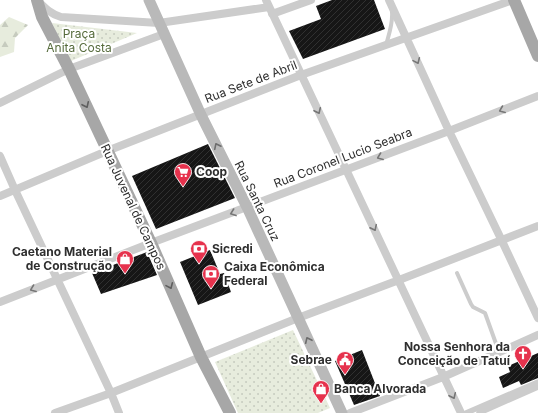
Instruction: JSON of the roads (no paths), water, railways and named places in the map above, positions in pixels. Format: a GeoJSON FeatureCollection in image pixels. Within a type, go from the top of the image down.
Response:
{"type":"FeatureCollection","features":[{"type":"Feature","properties":{"kind":"main road","name":"Rua Juvenal de Campos"},"geometry":{"type":"LineString","coordinates":[[38,0],[42,17],[69,69],[151,243],[201,357],[230,413]]}},
{"type":"Feature","properties":{"kind":"main road","name":"Rua Santa Cruz"},"geometry":{"type":"LineString","coordinates":[[149,0],[342,413]]}},
{"type":"Feature","properties":{"kind":"main road"},"geometry":{"type":"LineString","coordinates":[[513,0],[538,56]]}},
{"type":"Feature","properties":{"kind":"street"},"geometry":{"type":"LineString","coordinates":[[38,0],[49,12],[60,17],[159,23],[311,0]]}},
{"type":"Feature","properties":{"kind":"street","name":"Rua Sete de Abril"},"geometry":{"type":"LineString","coordinates":[[0,196],[107,151],[301,75],[513,0]]}},
{"type":"Feature","properties":{"kind":"street"},"geometry":{"type":"LineString","coordinates":[[390,2],[449,131],[538,318]]}},
{"type":"Feature","properties":{"kind":"street"},"geometry":{"type":"LineString","coordinates":[[269,7],[461,413]]}},
{"type":"Feature","properties":{"kind":"street"},"geometry":{"type":"LineString","coordinates":[[0,103],[69,69],[164,34]]}},
{"type":"Feature","properties":{"kind":"street","name":"Rua Coronel Lucio Seabra"},"geometry":{"type":"LineString","coordinates":[[0,302],[538,96]]}},
{"type":"Feature","properties":{"kind":"street"},"geometry":{"type":"LineString","coordinates":[[0,156],[119,413]]}},
{"type":"Feature","properties":{"kind":"street"},"geometry":{"type":"LineString","coordinates":[[55,413],[111,393],[298,318],[538,226]]}},
{"type":"Feature","properties":{"kind":"street"},"geometry":{"type":"LineString","coordinates":[[350,413],[443,377],[538,334]]}},
{"type":"Feature","properties":{"kind":"street"},"geometry":{"type":"LineString","coordinates":[[466,413],[538,382]]}},
{"type":"Feature","properties":{"kind":"street"},"geometry":{"type":"LineString","coordinates":[[480,413],[538,387]]}},
{"type":"Feature","properties":{"kind":"lane"},"geometry":{"type":"LineString","coordinates":[[386,45],[392,23],[390,2]]}},
{"type":"Feature","properties":{"kind":"lane"},"geometry":{"type":"LineString","coordinates":[[457,272],[473,307],[485,313],[499,352]]}},
{"type":"Feature","properties":{"kind":"place","name":"Coop"},"geometry":{"type":"Point","coordinates":[183,187]}},
{"type":"Feature","properties":{"kind":"place","name":"Sicredi"},"geometry":{"type":"Point","coordinates":[199,264]}},
{"type":"Feature","properties":{"kind":"place","name":"Caetano Material de Construção"},"geometry":{"type":"Point","coordinates":[125,274]}},
{"type":"Feature","properties":{"kind":"place","name":"Caixa Econômica Federal"},"geometry":{"type":"Point","coordinates":[211,289]}},
{"type":"Feature","properties":{"kind":"place","name":"Nossa Senhora da Conceição de Tatuí"},"geometry":{"type":"Point","coordinates":[523,369]}},
{"type":"Feature","properties":{"kind":"place","name":"Sebrae"},"geometry":{"type":"Point","coordinates":[345,375]}},
{"type":"Feature","properties":{"kind":"place","name":"Banca Alvorada"},"geometry":{"type":"Point","coordinates":[321,404]}},
{"type":"Feature","properties":{"kind":"park label","name":"Praça Anita Costa"},"geometry":{"type":"Point","coordinates":[79,41]}}]}
